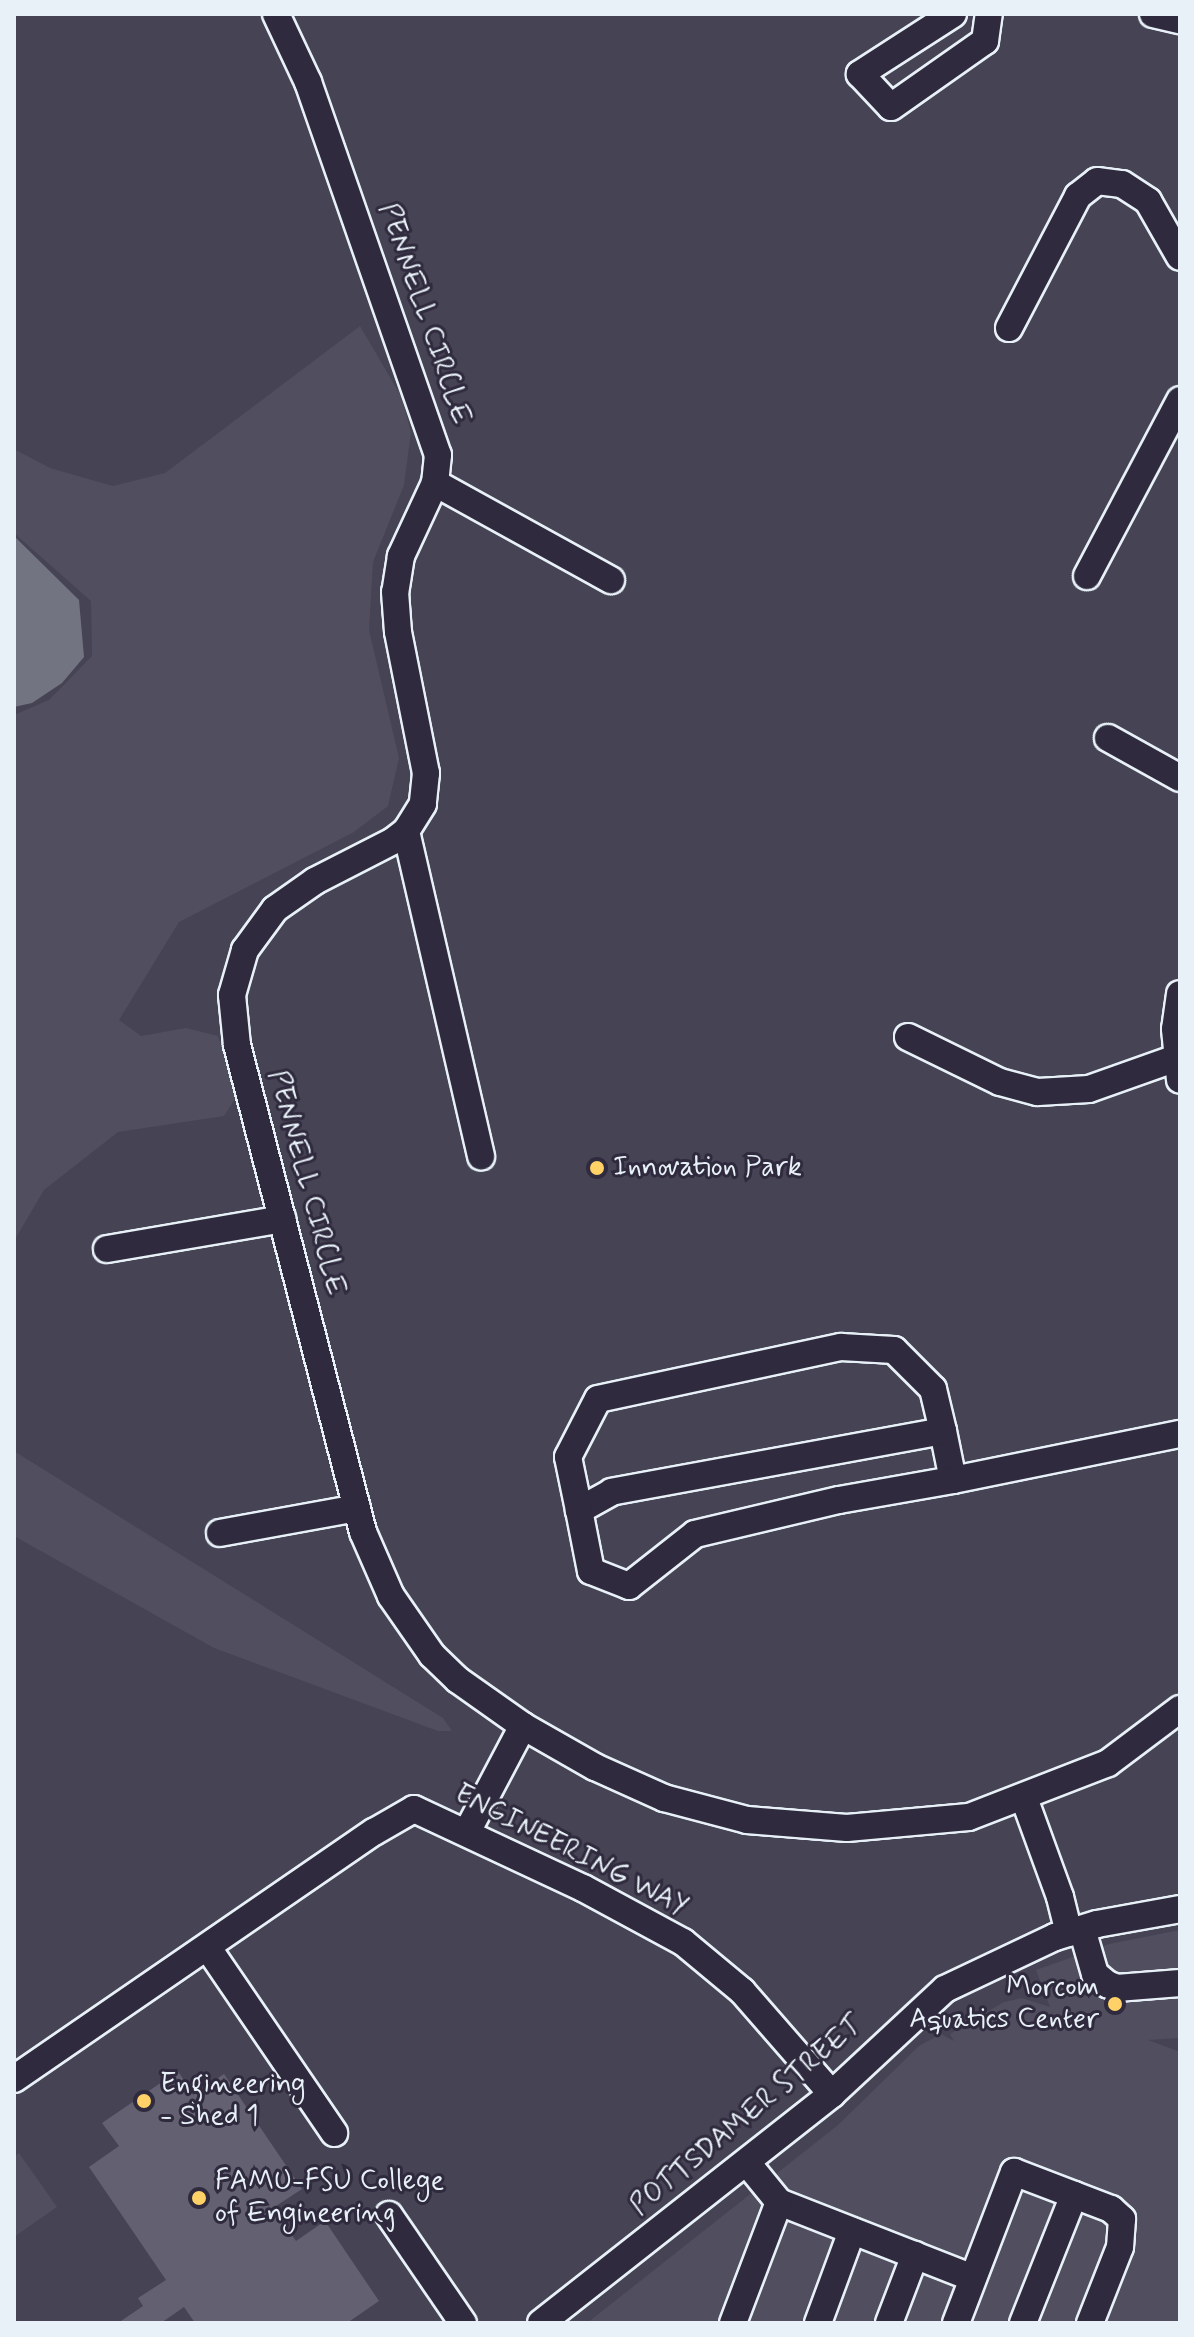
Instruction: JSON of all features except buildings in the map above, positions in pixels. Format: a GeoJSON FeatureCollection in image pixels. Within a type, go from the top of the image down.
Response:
{"type":"FeatureCollection","features":[{"type":"Feature","properties":{"kind":"street","name":"PENNELL CIRCLE"},"geometry":{"type":"LineString","coordinates":[[276,14],[308,82],[436,442],[435,483],[401,556],[395,592],[398,632],[427,788],[423,804],[406,831],[380,850],[315,881],[275,909],[257,929],[237,972],[232,995],[237,1045],[357,1508],[376,1566],[410,1626],[458,1680],[523,1726],[595,1767],[664,1798],[721,1814],[792,1827],[847,1828],[969,1817],[1108,1763],[1180,1709]]}},
{"type":"Feature","properties":{"kind":"street"},"geometry":{"type":"LineString","coordinates":[[953,14],[860,74],[891,107],[985,41],[989,14]]}},
{"type":"Feature","properties":{"kind":"street"},"geometry":{"type":"LineString","coordinates":[[1153,14],[1180,20]]}},
{"type":"Feature","properties":{"kind":"street"},"geometry":{"type":"LineString","coordinates":[[1009,328],[1078,196],[1097,181],[1122,184],[1148,201],[1180,257]]}},
{"type":"Feature","properties":{"kind":"street"},"geometry":{"type":"LineString","coordinates":[[1087,576],[1180,400]]}},
{"type":"Feature","properties":{"kind":"street"},"geometry":{"type":"LineString","coordinates":[[435,483],[611,580]]}},
{"type":"Feature","properties":{"kind":"street"},"geometry":{"type":"LineString","coordinates":[[1108,738],[1180,778]]}},
{"type":"Feature","properties":{"kind":"street"},"geometry":{"type":"LineString","coordinates":[[406,831],[481,1156]]}},
{"type":"Feature","properties":{"kind":"street"},"geometry":{"type":"LineString","coordinates":[[908,1037],[1000,1082],[1038,1092],[1089,1089],[1178,1069],[1175,1029],[1180,994]]}},
{"type":"Feature","properties":{"kind":"street"},"geometry":{"type":"LineString","coordinates":[[107,1249],[282,1219]]}},
{"type":"Feature","properties":{"kind":"street"},"geometry":{"type":"LineString","coordinates":[[953,1480],[933,1389],[894,1350],[841,1347],[598,1399],[568,1457],[591,1571],[629,1586],[695,1534],[839,1500],[953,1480],[1180,1434]]}},
{"type":"Feature","properties":{"kind":"street"},"geometry":{"type":"LineString","coordinates":[[579,1510],[612,1492],[943,1431]]}},
{"type":"Feature","properties":{"kind":"street"},"geometry":{"type":"LineString","coordinates":[[220,1533],[357,1508]]}},
{"type":"Feature","properties":{"kind":"street"},"geometry":{"type":"LineString","coordinates":[[467,1832],[523,1726]]}},
{"type":"Feature","properties":{"kind":"street"},"geometry":{"type":"LineString","coordinates":[[1024,1798],[1060,1897],[1095,1974],[1117,1988],[1180,1983]]}},
{"type":"Feature","properties":{"kind":"street","name":"ENGINEERING WAY"},"geometry":{"type":"LineString","coordinates":[[14,2079],[374,1832],[414,1809],[614,1903],[683,1942],[742,1991],[832,2094]]}},
{"type":"Feature","properties":{"kind":"street","name":"POTTSDAMER STREET"},"geometry":{"type":"LineString","coordinates":[[541,2323],[748,2164],[832,2094],[945,1989],[985,1967],[1075,1931],[1180,1909]]}},
{"type":"Feature","properties":{"kind":"street"},"geometry":{"type":"LineString","coordinates":[[208,1948],[334,2133]]}},
{"type":"Feature","properties":{"kind":"street"},"geometry":{"type":"LineString","coordinates":[[748,2164],[779,2202],[973,2278]]}},
{"type":"Feature","properties":{"kind":"street"},"geometry":{"type":"LineString","coordinates":[[956,2323],[1014,2172],[1111,2209],[1122,2219],[1120,2247],[1090,2323]]}},
{"type":"Feature","properties":{"kind":"street"},"geometry":{"type":"LineString","coordinates":[[1023,2323],[1074,2195]]}},
{"type":"Feature","properties":{"kind":"street"},"geometry":{"type":"LineString","coordinates":[[733,2323],[779,2202]]}},
{"type":"Feature","properties":{"kind":"street"},"geometry":{"type":"LineString","coordinates":[[389,2215],[463,2323]]}},
{"type":"Feature","properties":{"kind":"street"},"geometry":{"type":"LineString","coordinates":[[818,2323],[852,2231]]}},
{"type":"Feature","properties":{"kind":"street"},"geometry":{"type":"LineString","coordinates":[[889,2323],[915,2255]]}},
{"type":"Feature","properties":{"kind":"shaded area","name":"Innovation Park"},"geometry":{"type":"Polygon","coordinates":[[[14,14],[1180,14],[1180,2323],[14,2323],[14,14]]]}},
{"type":"Feature","properties":{"kind":"shaded area"},"geometry":{"type":"Polygon","coordinates":[[[360,326],[401,396],[411,432],[404,485],[373,562],[369,630],[399,758],[388,806],[354,832],[179,922],[119,1020],[141,1036],[186,1028],[218,1036],[238,1094],[224,1116],[118,1132],[44,1190],[14,1241],[14,715],[49,700],[92,656],[91,601],[14,533],[14,449],[50,468],[113,486],[165,473],[360,326]]]}},
{"type":"Feature","properties":{"kind":"shaded area"},"geometry":{"type":"Polygon","coordinates":[[[14,1451],[443,1718],[452,1731],[438,1731],[214,1648],[14,1536],[14,1451]]]}},
{"type":"Feature","properties":{"kind":"shaded area"},"geometry":{"type":"Polygon","coordinates":[[[1180,1930],[1180,2038],[1148,2040],[1180,2052],[1180,2323],[587,2323],[838,2125],[919,2046],[941,2034],[954,2041],[950,2034],[1004,2002],[1022,1998],[1050,2007],[1036,1970],[1109,1944],[1180,1930]]]}},
{"type":"Feature","properties":{"kind":"shaded area"},"geometry":{"type":"Polygon","coordinates":[[[19,2153],[57,2207],[14,2237],[14,2157],[19,2153]]]}},
{"type":"Feature","properties":{"kind":"water"},"geometry":{"type":"Polygon","coordinates":[[[14,536],[79,600],[84,657],[62,683],[32,703],[14,707],[14,536]]]}},
{"type":"Feature","properties":{"kind":"place","name":"Innovation Park"},"geometry":{"type":"Point","coordinates":[597,1168]}},
{"type":"Feature","properties":{"kind":"place","name":"Morcom Aquatics Center"},"geometry":{"type":"Point","coordinates":[1115,2004]}},
{"type":"Feature","properties":{"kind":"place","name":"Engineering - Shed 1"},"geometry":{"type":"Point","coordinates":[144,2101]}},
{"type":"Feature","properties":{"kind":"place","name":"FAMU-FSU College of Engineering"},"geometry":{"type":"Point","coordinates":[199,2198]}}]}
